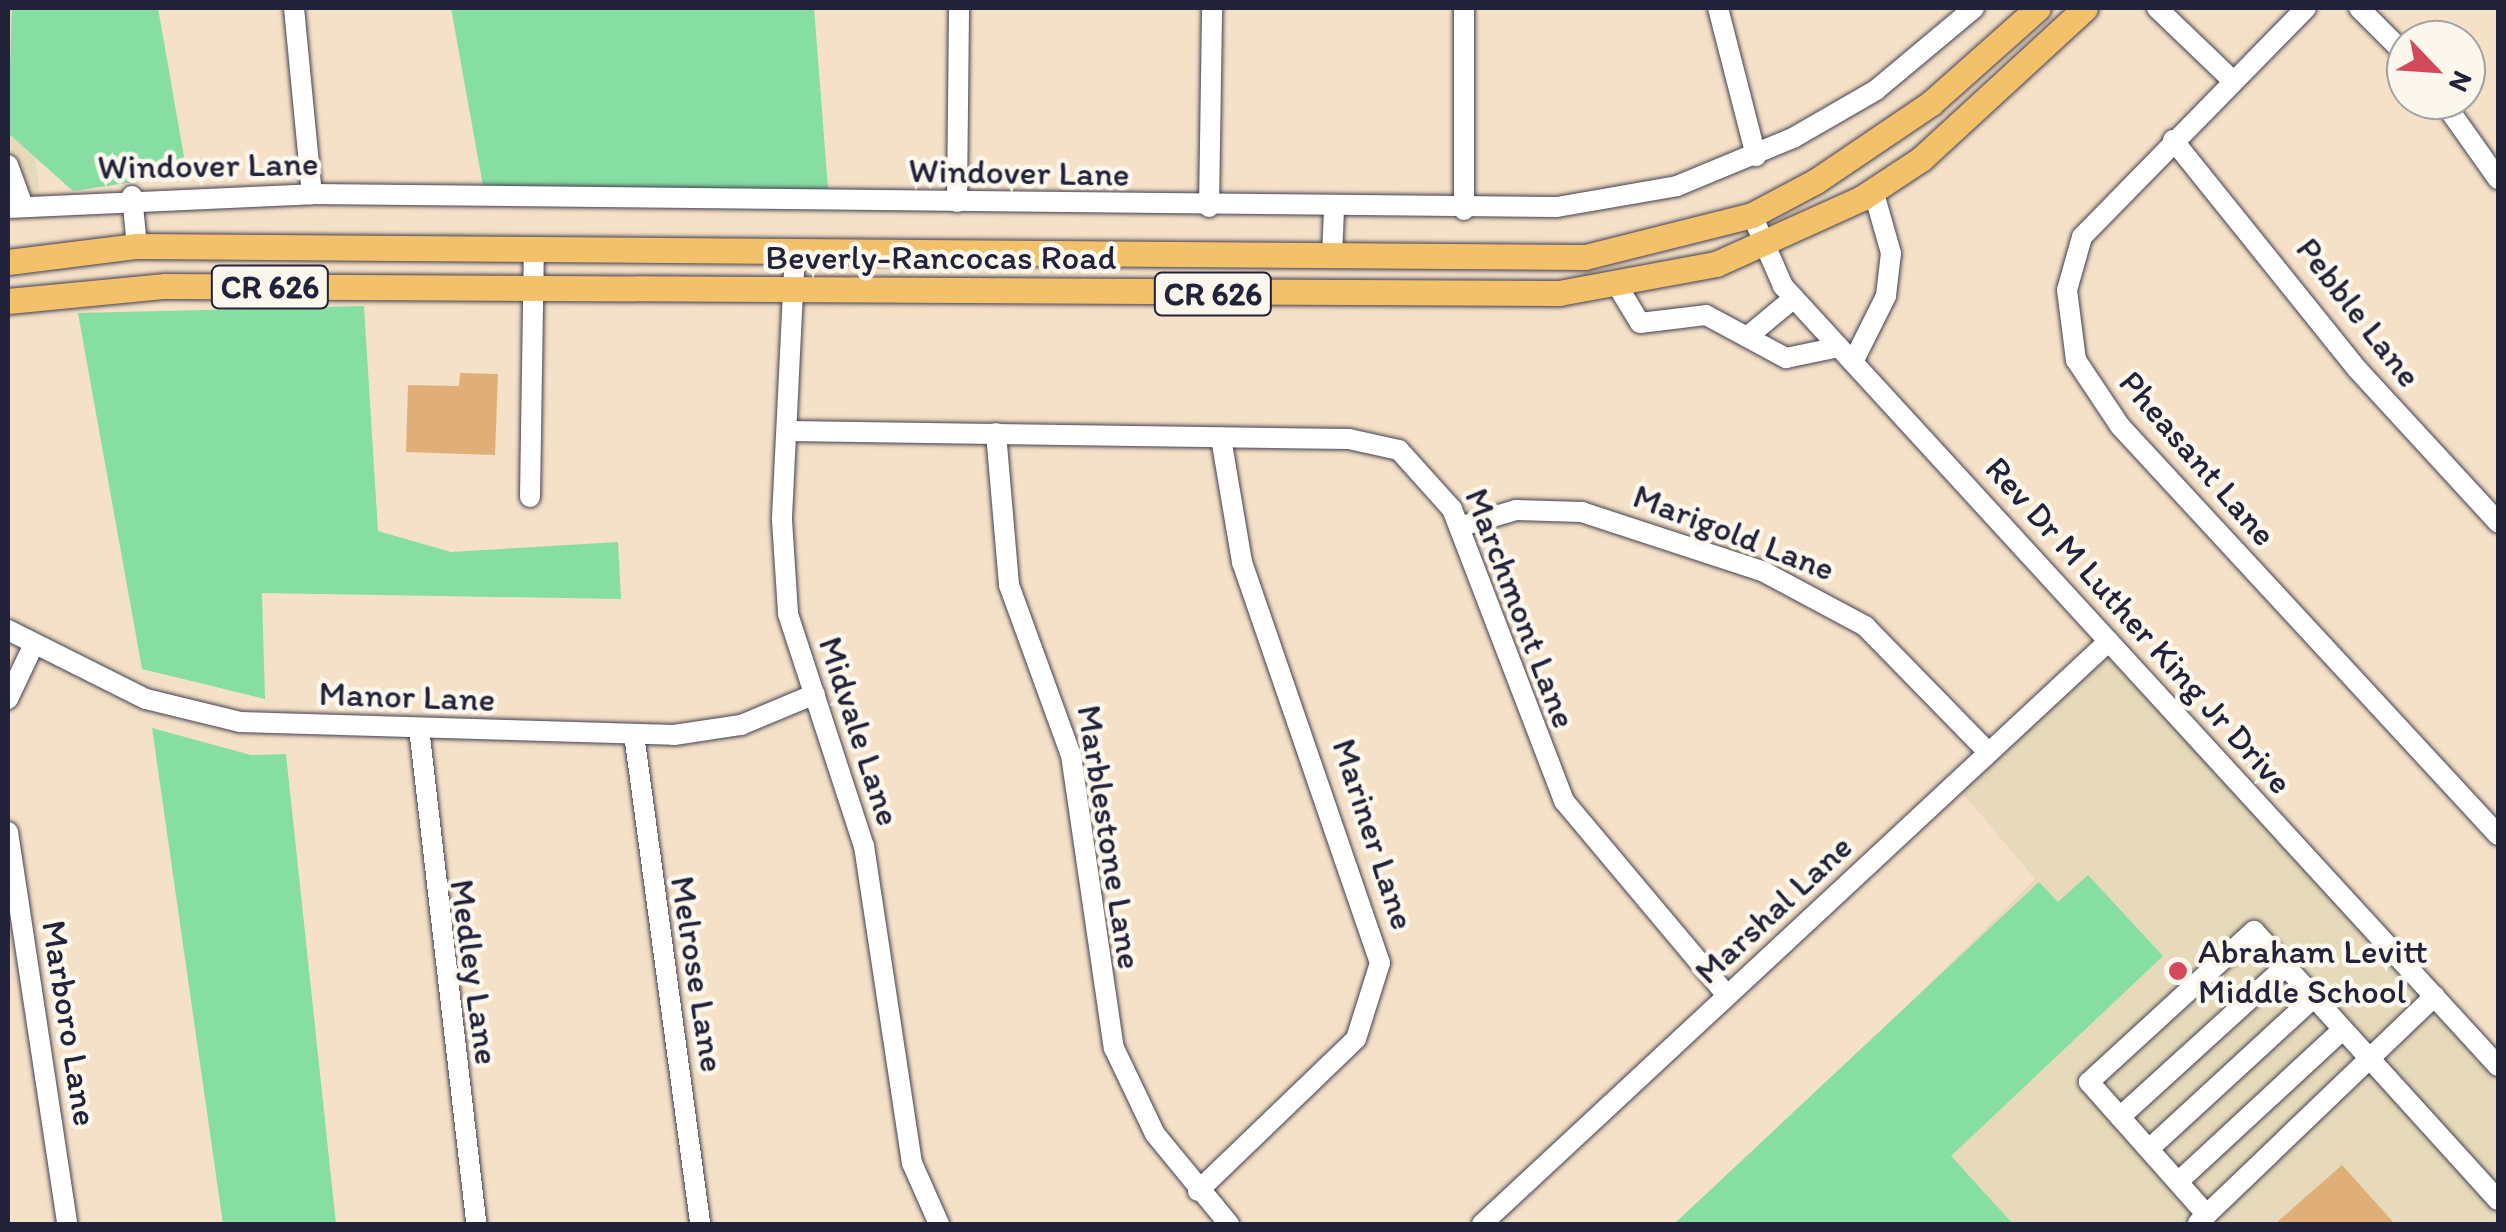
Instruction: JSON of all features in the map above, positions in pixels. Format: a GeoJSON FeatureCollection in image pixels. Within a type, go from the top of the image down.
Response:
{"type":"FeatureCollection","features":[{"type":"Feature","properties":{"kind":"main road","name":"Beverly-Rancocas Road"},"geometry":{"type":"LineString","coordinates":[[8,262],[137,246],[1586,256],[1752,215],[1931,103],[2038,8]]}},
{"type":"Feature","properties":{"kind":"main road","name":"Beverly-Rancocas Road"},"geometry":{"type":"LineString","coordinates":[[8,301],[166,286],[1142,294],[1560,293],[1617,285],[1763,249],[1873,190],[2001,91],[2085,8]]}},
{"type":"Feature","properties":{"kind":"main road"},"geometry":{"type":"LineString","coordinates":[[1142,294],[1188,272],[1294,274],[1332,257]]}},
{"type":"Feature","properties":{"kind":"street"},"geometry":{"type":"LineString","coordinates":[[294,8],[312,194]]}},
{"type":"Feature","properties":{"kind":"street"},"geometry":{"type":"LineString","coordinates":[[957,202],[960,8]]}},
{"type":"Feature","properties":{"kind":"street"},"geometry":{"type":"LineString","coordinates":[[1209,207],[1212,8]]}},
{"type":"Feature","properties":{"kind":"street"},"geometry":{"type":"LineString","coordinates":[[1464,8],[1464,210]]}},
{"type":"Feature","properties":{"kind":"street"},"geometry":{"type":"LineString","coordinates":[[1718,8],[1756,156]]}},
{"type":"Feature","properties":{"kind":"street","name":"Windover Lane"},"geometry":{"type":"LineString","coordinates":[[15,207],[132,196],[312,194],[1464,210],[1648,195],[1756,156],[1876,90],[1974,8]]}},
{"type":"Feature","properties":{"kind":"street"},"geometry":{"type":"LineString","coordinates":[[2156,8],[2233,81]]}},
{"type":"Feature","properties":{"kind":"street","name":"Pheasant Lane"},"geometry":{"type":"LineString","coordinates":[[2306,8],[2082,237],[2066,290],[2076,360],[2120,426],[2498,835]]}},
{"type":"Feature","properties":{"kind":"street"},"geometry":{"type":"LineString","coordinates":[[2358,8],[2386,35]]}},
{"type":"Feature","properties":{"kind":"street"},"geometry":{"type":"LineString","coordinates":[[2456,120],[2498,180]]}},
{"type":"Feature","properties":{"kind":"street","name":"Pebble Lane"},"geometry":{"type":"LineString","coordinates":[[2173,140],[2358,370],[2498,522]]}},
{"type":"Feature","properties":{"kind":"street"},"geometry":{"type":"LineString","coordinates":[[8,164],[15,207]]}},
{"type":"Feature","properties":{"kind":"street"},"geometry":{"type":"LineString","coordinates":[[1617,285],[1640,323],[1706,315],[1786,358],[1846,354],[1886,296],[1890,268],[1873,190]]}},
{"type":"Feature","properties":{"kind":"street"},"geometry":{"type":"LineString","coordinates":[[132,196],[137,246]]}},
{"type":"Feature","properties":{"kind":"street"},"geometry":{"type":"LineString","coordinates":[[1332,257],[1334,209]]}},
{"type":"Feature","properties":{"kind":"street","name":"Rev Dr M Luther King Jr Drive"},"geometry":{"type":"LineString","coordinates":[[1752,215],[1763,249],[1794,298],[2498,1066]]}},
{"type":"Feature","properties":{"kind":"street"},"geometry":{"type":"LineString","coordinates":[[530,497],[534,247]]}},
{"type":"Feature","properties":{"kind":"street","name":"Midvale Lane"},"geometry":{"type":"LineString","coordinates":[[795,250],[781,552],[788,614],[864,846],[912,1162],[939,1224]]}},
{"type":"Feature","properties":{"kind":"street"},"geometry":{"type":"LineString","coordinates":[[1747,337],[1794,298]]}},
{"type":"Feature","properties":{"kind":"street","name":"Marchmont Lane"},"geometry":{"type":"LineString","coordinates":[[788,431],[1348,439],[1399,450],[1438,485],[1459,527],[1564,801],[1727,995]]}},
{"type":"Feature","properties":{"kind":"street","name":"Marblestone Lane"},"geometry":{"type":"LineString","coordinates":[[996,433],[1009,584],[1072,755],[1114,1048],[1139,1108],[1198,1190],[1228,1224]]}},
{"type":"Feature","properties":{"kind":"street","name":"Mariner Lane"},"geometry":{"type":"LineString","coordinates":[[1198,1190],[1356,1039],[1379,990],[1380,963],[1242,562],[1221,438]]}},
{"type":"Feature","properties":{"kind":"street","name":"Marigold Lane"},"geometry":{"type":"LineString","coordinates":[[1459,527],[1516,510],[1582,512],[1777,578],[1865,626],[1989,753]]}},
{"type":"Feature","properties":{"kind":"street","name":"Manor Lane"},"geometry":{"type":"LineString","coordinates":[[8,630],[146,699],[209,717],[634,734],[721,730],[815,694]]}},
{"type":"Feature","properties":{"kind":"street","name":"Marshal Lane"},"geometry":{"type":"LineString","coordinates":[[1482,1224],[2109,641]]}},
{"type":"Feature","properties":{"kind":"street"},"geometry":{"type":"LineString","coordinates":[[8,699],[34,644]]}},
{"type":"Feature","properties":{"kind":"street","name":"Medley Lane"},"geometry":{"type":"LineString","coordinates":[[419,728],[476,1224]]}},
{"type":"Feature","properties":{"kind":"street","name":"Melrose Lane"},"geometry":{"type":"LineString","coordinates":[[634,734],[700,1224]]}},
{"type":"Feature","properties":{"kind":"street","name":"Marboro Lane"},"geometry":{"type":"LineString","coordinates":[[8,832],[67,1224]]}},
{"type":"Feature","properties":{"kind":"street"},"geometry":{"type":"LineString","coordinates":[[2435,996],[2368,1060],[2202,1220],[2178,1182],[2089,1082],[2254,932],[2368,1060],[2498,1200]]}},
{"type":"Feature","properties":{"kind":"street"},"geometry":{"type":"LineString","coordinates":[[2120,1116],[2285,966]]}},
{"type":"Feature","properties":{"kind":"street"},"geometry":{"type":"LineString","coordinates":[[2149,1149],[2313,998]]}},
{"type":"Feature","properties":{"kind":"street"},"geometry":{"type":"LineString","coordinates":[[2178,1182],[2342,1030]]}},
{"type":"Feature","properties":{"kind":"shaded area"},"geometry":{"type":"Polygon","coordinates":[[[8,8],[15,8],[41,203],[8,208],[8,8]]]}},
{"type":"Feature","properties":{"kind":"shaded area","name":"Abraham Levitt Middle School"},"geometry":{"type":"Polygon","coordinates":[[[2109,641],[2498,1063],[2498,1224],[1687,1224],[2035,879],[1954,783],[2109,641]]]}},
{"type":"Feature","properties":{"kind":"green space"},"geometry":{"type":"Polygon","coordinates":[[[12,8],[158,8],[187,174],[73,191],[8,133],[12,8]]]}},
{"type":"Feature","properties":{"kind":"green space"},"geometry":{"type":"Polygon","coordinates":[[[451,8],[814,8],[829,201],[485,197],[451,8]]]}},
{"type":"Feature","properties":{"kind":"green space"},"geometry":{"type":"Polygon","coordinates":[[[364,306],[378,531],[451,552],[618,542],[621,599],[262,593],[265,699],[142,669],[78,313],[364,306]]]}},
{"type":"Feature","properties":{"kind":"green space"},"geometry":{"type":"Polygon","coordinates":[[[152,728],[251,755],[286,754],[336,1224],[223,1224],[152,728]]]}},
{"type":"Feature","properties":{"kind":"green space"},"geometry":{"type":"Polygon","coordinates":[[[2088,875],[2163,956],[1951,1156],[2013,1224],[1674,1224],[2039,882],[2058,902],[2088,875]]]}},
{"type":"Feature","properties":{"kind":"building"},"geometry":{"type":"Polygon","coordinates":[[[460,373],[498,374],[495,455],[406,452],[408,385],[459,386],[460,373]]]}},
{"type":"Feature","properties":{"kind":"building"},"geometry":{"type":"Polygon","coordinates":[[[2342,1165],[2395,1224],[2275,1224],[2342,1165]]]}},
{"type":"Feature","properties":{"kind":"place","name":"Abraham Levitt Middle School"},"geometry":{"type":"Point","coordinates":[2178,971]}}]}
